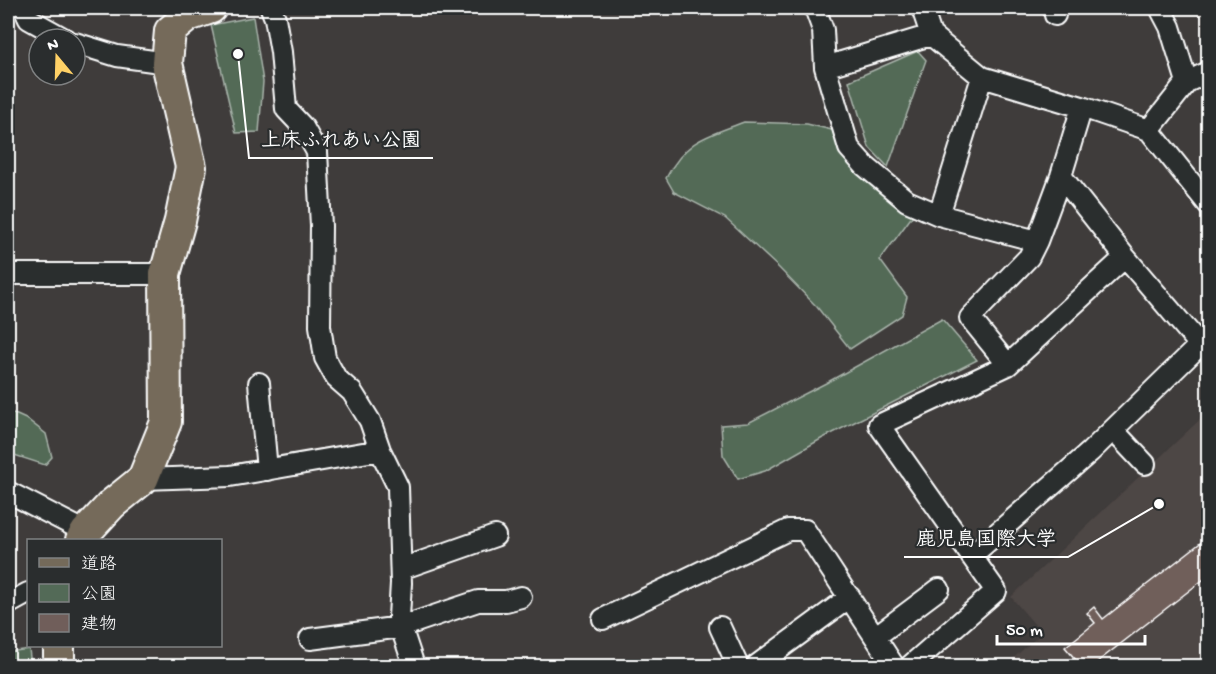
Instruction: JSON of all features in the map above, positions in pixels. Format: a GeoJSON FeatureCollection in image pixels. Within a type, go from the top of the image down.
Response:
{"type":"FeatureCollection","features":[{"type":"Feature","properties":{"kind":"main road"},"geometry":{"type":"LineString","coordinates":[[84,536],[112,504],[142,479],[165,422],[165,274],[180,221],[191,167],[166,63],[170,31],[188,16],[211,8]]}},
{"type":"Feature","properties":{"kind":"main road"},"geometry":{"type":"LineString","coordinates":[[59,647],[59,666]]}},
{"type":"Feature","properties":{"kind":"street"},"geometry":{"type":"LineString","coordinates":[[24,8],[28,19],[43,27]]}},
{"type":"Feature","properties":{"kind":"street"},"geometry":{"type":"LineString","coordinates":[[271,8],[281,52],[286,109],[303,127],[317,152],[321,226],[321,326],[325,358],[336,378],[352,392],[370,421],[380,450],[398,487],[401,627],[414,666]]}},
{"type":"Feature","properties":{"kind":"street"},"geometry":{"type":"LineString","coordinates":[[815,8],[823,30],[825,67],[849,148],[865,166],[907,201],[939,214],[1036,241]]}},
{"type":"Feature","properties":{"kind":"street"},"geometry":{"type":"LineString","coordinates":[[922,8],[931,35],[982,77],[1149,130],[1209,204]]}},
{"type":"Feature","properties":{"kind":"street"},"geometry":{"type":"LineString","coordinates":[[1160,8],[1170,27],[1187,82]]}},
{"type":"Feature","properties":{"kind":"street"},"geometry":{"type":"LineString","coordinates":[[825,67],[931,35]]}},
{"type":"Feature","properties":{"kind":"street"},"geometry":{"type":"LineString","coordinates":[[87,47],[117,56],[166,63]]}},
{"type":"Feature","properties":{"kind":"street"},"geometry":{"type":"LineString","coordinates":[[1149,130],[1187,82],[1209,72]]}},
{"type":"Feature","properties":{"kind":"street"},"geometry":{"type":"LineString","coordinates":[[939,214],[982,77]]}},
{"type":"Feature","properties":{"kind":"street"},"geometry":{"type":"LineString","coordinates":[[1008,365],[970,318],[1029,257],[1061,176],[1082,107]]}},
{"type":"Feature","properties":{"kind":"street"},"geometry":{"type":"LineString","coordinates":[[970,556],[1113,430],[1204,341],[1125,257],[1061,176]]}},
{"type":"Feature","properties":{"kind":"street"},"geometry":{"type":"LineString","coordinates":[[910,666],[996,591],[879,425],[1008,365],[1125,257]]}},
{"type":"Feature","properties":{"kind":"street"},"geometry":{"type":"LineString","coordinates":[[8,274],[165,274]]}},
{"type":"Feature","properties":{"kind":"street"},"geometry":{"type":"LineString","coordinates":[[259,383],[267,470]]}},
{"type":"Feature","properties":{"kind":"street"},"geometry":{"type":"LineString","coordinates":[[1113,430],[1145,464]]}},
{"type":"Feature","properties":{"kind":"street"},"geometry":{"type":"LineString","coordinates":[[142,479],[230,476],[380,450]]}},
{"type":"Feature","properties":{"kind":"street"},"geometry":{"type":"LineString","coordinates":[[8,492],[84,536]]}},
{"type":"Feature","properties":{"kind":"street"},"geometry":{"type":"LineString","coordinates":[[603,619],[788,530],[805,530],[894,666]]}},
{"type":"Feature","properties":{"kind":"street"},"geometry":{"type":"LineString","coordinates":[[401,569],[495,536]]}},
{"type":"Feature","properties":{"kind":"street"},"geometry":{"type":"LineString","coordinates":[[875,637],[939,589]]}},
{"type":"Feature","properties":{"kind":"street"},"geometry":{"type":"LineString","coordinates":[[8,604],[27,594]]}},
{"type":"Feature","properties":{"kind":"street"},"geometry":{"type":"LineString","coordinates":[[310,639],[401,627],[478,601],[506,601],[521,597]]}},
{"type":"Feature","properties":{"kind":"street"},"geometry":{"type":"LineString","coordinates":[[756,666],[850,597]]}},
{"type":"Feature","properties":{"kind":"street"},"geometry":{"type":"LineString","coordinates":[[720,627],[738,666]]}},
{"type":"Feature","properties":{"kind":"shaded area"},"geometry":{"type":"Polygon","coordinates":[[[1208,412],[1208,666],[1004,666],[1042,633],[1011,597],[1208,412]]]}},
{"type":"Feature","properties":{"kind":"green space"},"geometry":{"type":"Polygon","coordinates":[[[253,17],[263,82],[259,132],[236,133],[211,25],[253,17]]]}},
{"type":"Feature","properties":{"kind":"green space"},"geometry":{"type":"Polygon","coordinates":[[[918,51],[926,60],[888,167],[869,147],[849,81],[918,51]]]}},
{"type":"Feature","properties":{"kind":"green space"},"geometry":{"type":"Polygon","coordinates":[[[744,122],[807,124],[840,132],[913,215],[880,260],[907,297],[902,315],[850,349],[817,307],[779,268],[725,218],[674,192],[666,178],[682,155],[698,141],[744,122]]]}},
{"type":"Feature","properties":{"kind":"green space"},"geometry":{"type":"Polygon","coordinates":[[[942,319],[977,360],[821,439],[765,471],[738,479],[723,455],[721,425],[748,423],[942,319]]]}},
{"type":"Feature","properties":{"kind":"green space"},"geometry":{"type":"Polygon","coordinates":[[[8,411],[28,420],[46,434],[52,457],[45,465],[8,453],[8,411]]]}},
{"type":"Feature","properties":{"kind":"green space"},"geometry":{"type":"Polygon","coordinates":[[[29,649],[31,666],[8,666],[8,652],[29,649]]]}},
{"type":"Feature","properties":{"kind":"building"},"geometry":{"type":"Polygon","coordinates":[[[1208,537],[1208,576],[1092,666],[1081,666],[1065,647],[1095,623],[1087,613],[1094,607],[1103,619],[1208,537]]]}},
{"type":"Feature","properties":{"kind":"place","name":"上床ふれあい公園"},"geometry":{"type":"Point","coordinates":[238,54]}},
{"type":"Feature","properties":{"kind":"place","name":"鹿児島国際大学"},"geometry":{"type":"Point","coordinates":[1159,504]}}]}
